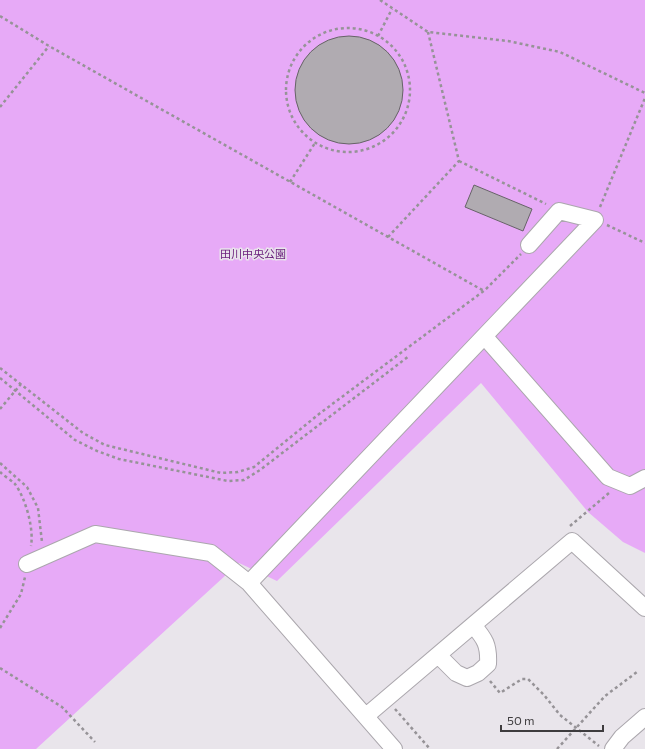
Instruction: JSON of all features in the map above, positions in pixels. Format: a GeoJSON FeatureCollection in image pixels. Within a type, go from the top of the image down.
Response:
{"type":"FeatureCollection","features":[{"type":"Feature","properties":{"kind":"street"},"geometry":{"type":"LineString","coordinates":[[250,583],[595,220],[560,211],[529,245]]}},
{"type":"Feature","properties":{"kind":"street"},"geometry":{"type":"LineString","coordinates":[[485,337],[608,477],[630,486],[645,478]]}},
{"type":"Feature","properties":{"kind":"street"},"geometry":{"type":"LineString","coordinates":[[27,564],[95,534],[211,552],[250,583],[394,749]]}},
{"type":"Feature","properties":{"kind":"street"},"geometry":{"type":"LineString","coordinates":[[366,716],[572,541],[645,608]]}},
{"type":"Feature","properties":{"kind":"street"},"geometry":{"type":"LineString","coordinates":[[438,655],[456,672],[467,678],[478,673],[488,664],[489,649],[482,636],[473,625]]}},
{"type":"Feature","properties":{"kind":"street"},"geometry":{"type":"LineString","coordinates":[[606,748],[622,737],[645,717]]}},
{"type":"Feature","properties":{"kind":"path"},"geometry":{"type":"LineString","coordinates":[[380,0],[428,32],[508,41],[560,52],[645,93]]}},
{"type":"Feature","properties":{"kind":"path"},"geometry":{"type":"LineString","coordinates":[[378,36],[392,9]]}},
{"type":"Feature","properties":{"kind":"path"},"geometry":{"type":"LineString","coordinates":[[0,16],[49,46],[484,291]]}},
{"type":"Feature","properties":{"kind":"path"},"geometry":{"type":"LineString","coordinates":[[356,28],[378,36],[391,45],[403,60],[410,79],[410,99],[404,118],[392,134],[376,146],[356,152],[334,152],[315,144],[299,129],[289,110],[286,96],[290,68],[300,50],[317,36],[336,29],[356,28]]}},
{"type":"Feature","properties":{"kind":"path"},"geometry":{"type":"LineString","coordinates":[[428,32],[459,161]]}},
{"type":"Feature","properties":{"kind":"path"},"geometry":{"type":"LineString","coordinates":[[0,107],[49,46]]}},
{"type":"Feature","properties":{"kind":"path"},"geometry":{"type":"LineString","coordinates":[[645,98],[595,220],[645,243]]}},
{"type":"Feature","properties":{"kind":"path"},"geometry":{"type":"LineString","coordinates":[[290,182],[315,144]]}},
{"type":"Feature","properties":{"kind":"path"},"geometry":{"type":"LineString","coordinates":[[459,161],[560,211]]}},
{"type":"Feature","properties":{"kind":"path"},"geometry":{"type":"LineString","coordinates":[[388,237],[459,161]]}},
{"type":"Feature","properties":{"kind":"path"},"geometry":{"type":"LineString","coordinates":[[0,368],[83,433],[105,446],[221,473],[238,472],[254,467],[319,414],[484,291],[529,245]]}},
{"type":"Feature","properties":{"kind":"path"},"geometry":{"type":"LineString","coordinates":[[0,378],[76,440],[97,451],[119,459],[228,481],[244,480],[409,356]]}},
{"type":"Feature","properties":{"kind":"path"},"geometry":{"type":"LineString","coordinates":[[0,410],[21,384]]}},
{"type":"Feature","properties":{"kind":"path"},"geometry":{"type":"LineString","coordinates":[[0,463],[27,487],[38,508],[42,546]]}},
{"type":"Feature","properties":{"kind":"path"},"geometry":{"type":"LineString","coordinates":[[0,472],[15,484],[29,516],[32,537],[21,594],[0,628]]}},
{"type":"Feature","properties":{"kind":"path"},"geometry":{"type":"LineString","coordinates":[[572,541],[569,528],[622,482]]}},
{"type":"Feature","properties":{"kind":"path"},"geometry":{"type":"LineString","coordinates":[[0,668],[62,707],[95,742]]}},
{"type":"Feature","properties":{"kind":"path"},"geometry":{"type":"LineString","coordinates":[[557,749],[605,696],[637,672]]}},
{"type":"Feature","properties":{"kind":"path"},"geometry":{"type":"LineString","coordinates":[[492,676],[488,680],[500,693],[522,679],[528,679],[576,729],[606,748]]}},
{"type":"Feature","properties":{"kind":"path"},"geometry":{"type":"LineString","coordinates":[[389,711],[399,702]]}},
{"type":"Feature","properties":{"kind":"path"},"geometry":{"type":"LineString","coordinates":[[394,707],[430,749]]}},
{"type":"Feature","properties":{"kind":"green space","name":"田川中央公園"},"geometry":{"type":"Polygon","coordinates":[[[0,0],[645,0],[645,553],[623,542],[588,512],[481,383],[277,581],[239,563],[36,749],[0,749],[0,0]]]}},
{"type":"Feature","properties":{"kind":"building"},"geometry":{"type":"Polygon","coordinates":[[[349,36],[370,40],[387,52],[399,69],[403,90],[399,111],[387,128],[370,140],[349,144],[328,140],[311,128],[299,111],[295,90],[299,69],[311,52],[328,40],[349,36]]]}},
{"type":"Feature","properties":{"kind":"building"},"geometry":{"type":"Polygon","coordinates":[[[474,185],[532,209],[523,231],[465,207],[474,185]]]}}]}
